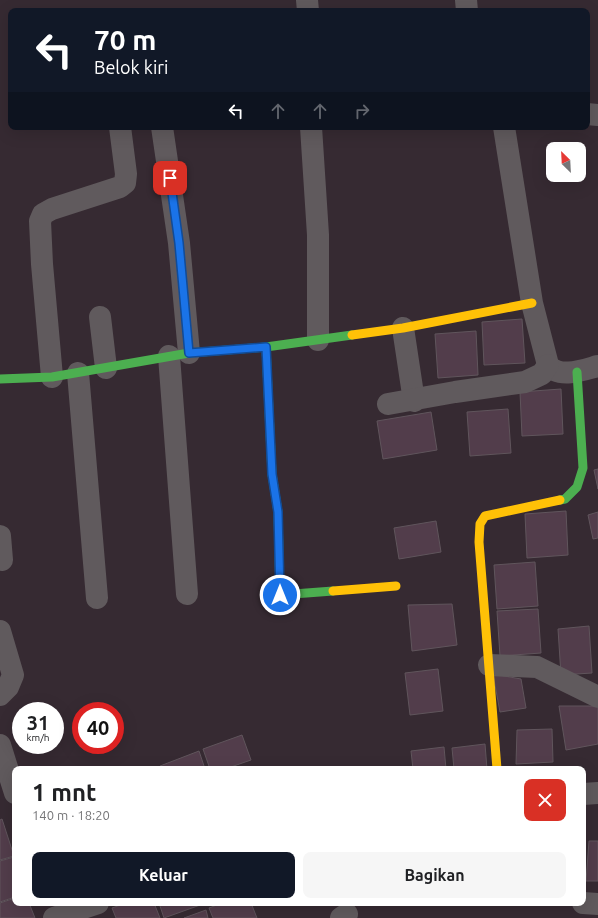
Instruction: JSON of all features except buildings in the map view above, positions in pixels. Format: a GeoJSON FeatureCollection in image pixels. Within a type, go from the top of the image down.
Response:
{"type":"FeatureCollection","features":[{"type":"Feature","properties":{"kind":"street"},"geometry":{"type":"LineString","coordinates":[[52,377],[42,264],[40,221],[43,214],[52,209],[120,187],[125,183],[126,174],[120,130]]}},
{"type":"Feature","properties":{"kind":"street"},"geometry":{"type":"LineString","coordinates":[[162,130],[179,243],[179,355],[187,594]]}},
{"type":"Feature","properties":{"kind":"street"},"geometry":{"type":"LineString","coordinates":[[311,130],[318,235],[318,340]]}},
{"type":"Feature","properties":{"kind":"street"},"geometry":{"type":"LineString","coordinates":[[504,130],[532,303],[548,365],[558,372],[577,372],[598,366]]}},
{"type":"Feature","properties":{"kind":"street"},"geometry":{"type":"LineString","coordinates":[[0,379],[52,377],[179,355],[266,347],[403,328],[532,303]]}},
{"type":"Feature","properties":{"kind":"street"},"geometry":{"type":"LineString","coordinates":[[100,317],[106,368]]}},
{"type":"Feature","properties":{"kind":"street"},"geometry":{"type":"LineString","coordinates":[[403,328],[414,401]]}},
{"type":"Feature","properties":{"kind":"street"},"geometry":{"type":"LineString","coordinates":[[266,347],[272,474],[278,512],[280,595],[396,586]]}},
{"type":"Feature","properties":{"kind":"street"},"geometry":{"type":"LineString","coordinates":[[388,404],[414,401],[455,392],[525,382],[542,374],[548,365]]}},
{"type":"Feature","properties":{"kind":"street"},"geometry":{"type":"LineString","coordinates":[[497,766],[478,542],[480,524],[485,516],[565,498],[577,487],[583,468],[577,372]]}},
{"type":"Feature","properties":{"kind":"street"},"geometry":{"type":"LineString","coordinates":[[78,373],[97,598]]}},
{"type":"Feature","properties":{"kind":"street"},"geometry":{"type":"LineString","coordinates":[[0,536],[2,560]]}},
{"type":"Feature","properties":{"kind":"street"},"geometry":{"type":"LineString","coordinates":[[0,631],[13,675],[8,687],[0,695]]}},
{"type":"Feature","properties":{"kind":"street"},"geometry":{"type":"LineString","coordinates":[[489,665],[537,667],[598,697]]}},
{"type":"Feature","properties":{"kind":"street"},"geometry":{"type":"LineString","coordinates":[[0,745],[12,783]]}},
{"type":"Feature","properties":{"kind":"street"},"geometry":{"type":"LineString","coordinates":[[586,794],[598,793]]}},
{"type":"Feature","properties":{"kind":"street"},"geometry":{"type":"LineString","coordinates":[[586,903],[598,904]]}},
{"type":"Feature","properties":{"kind":"street"},"geometry":{"type":"LineString","coordinates":[[50,906],[54,918],[89,906]]}},
{"type":"Feature","properties":{"kind":"traffic: fast"},"geometry":{"type":"LineString","coordinates":[[0,379],[52,377],[189,353],[266,347],[352,335]]}},
{"type":"Feature","properties":{"kind":"traffic: fast"},"geometry":{"type":"LineString","coordinates":[[266,347],[272,474],[278,512],[280,595],[333,591]]}},
{"type":"Feature","properties":{"kind":"traffic: fast"},"geometry":{"type":"LineString","coordinates":[[560,500],[565,499],[577,487],[583,468],[577,372]]}},
{"type":"Feature","properties":{"kind":"traffic: slow"},"geometry":{"type":"LineString","coordinates":[[352,335],[403,328],[532,303]]}},
{"type":"Feature","properties":{"kind":"traffic: slow"},"geometry":{"type":"LineString","coordinates":[[497,766],[479,542],[480,524],[485,516],[560,500]]}},
{"type":"Feature","properties":{"kind":"traffic: slow"},"geometry":{"type":"LineString","coordinates":[[333,591],[396,586]]}},
{"type":"Feature","properties":{"kind":"route"},"geometry":{"type":"LineString","coordinates":[[170,178],[179,243],[189,353],[266,347],[272,474],[278,512],[280,595]]}}]}
